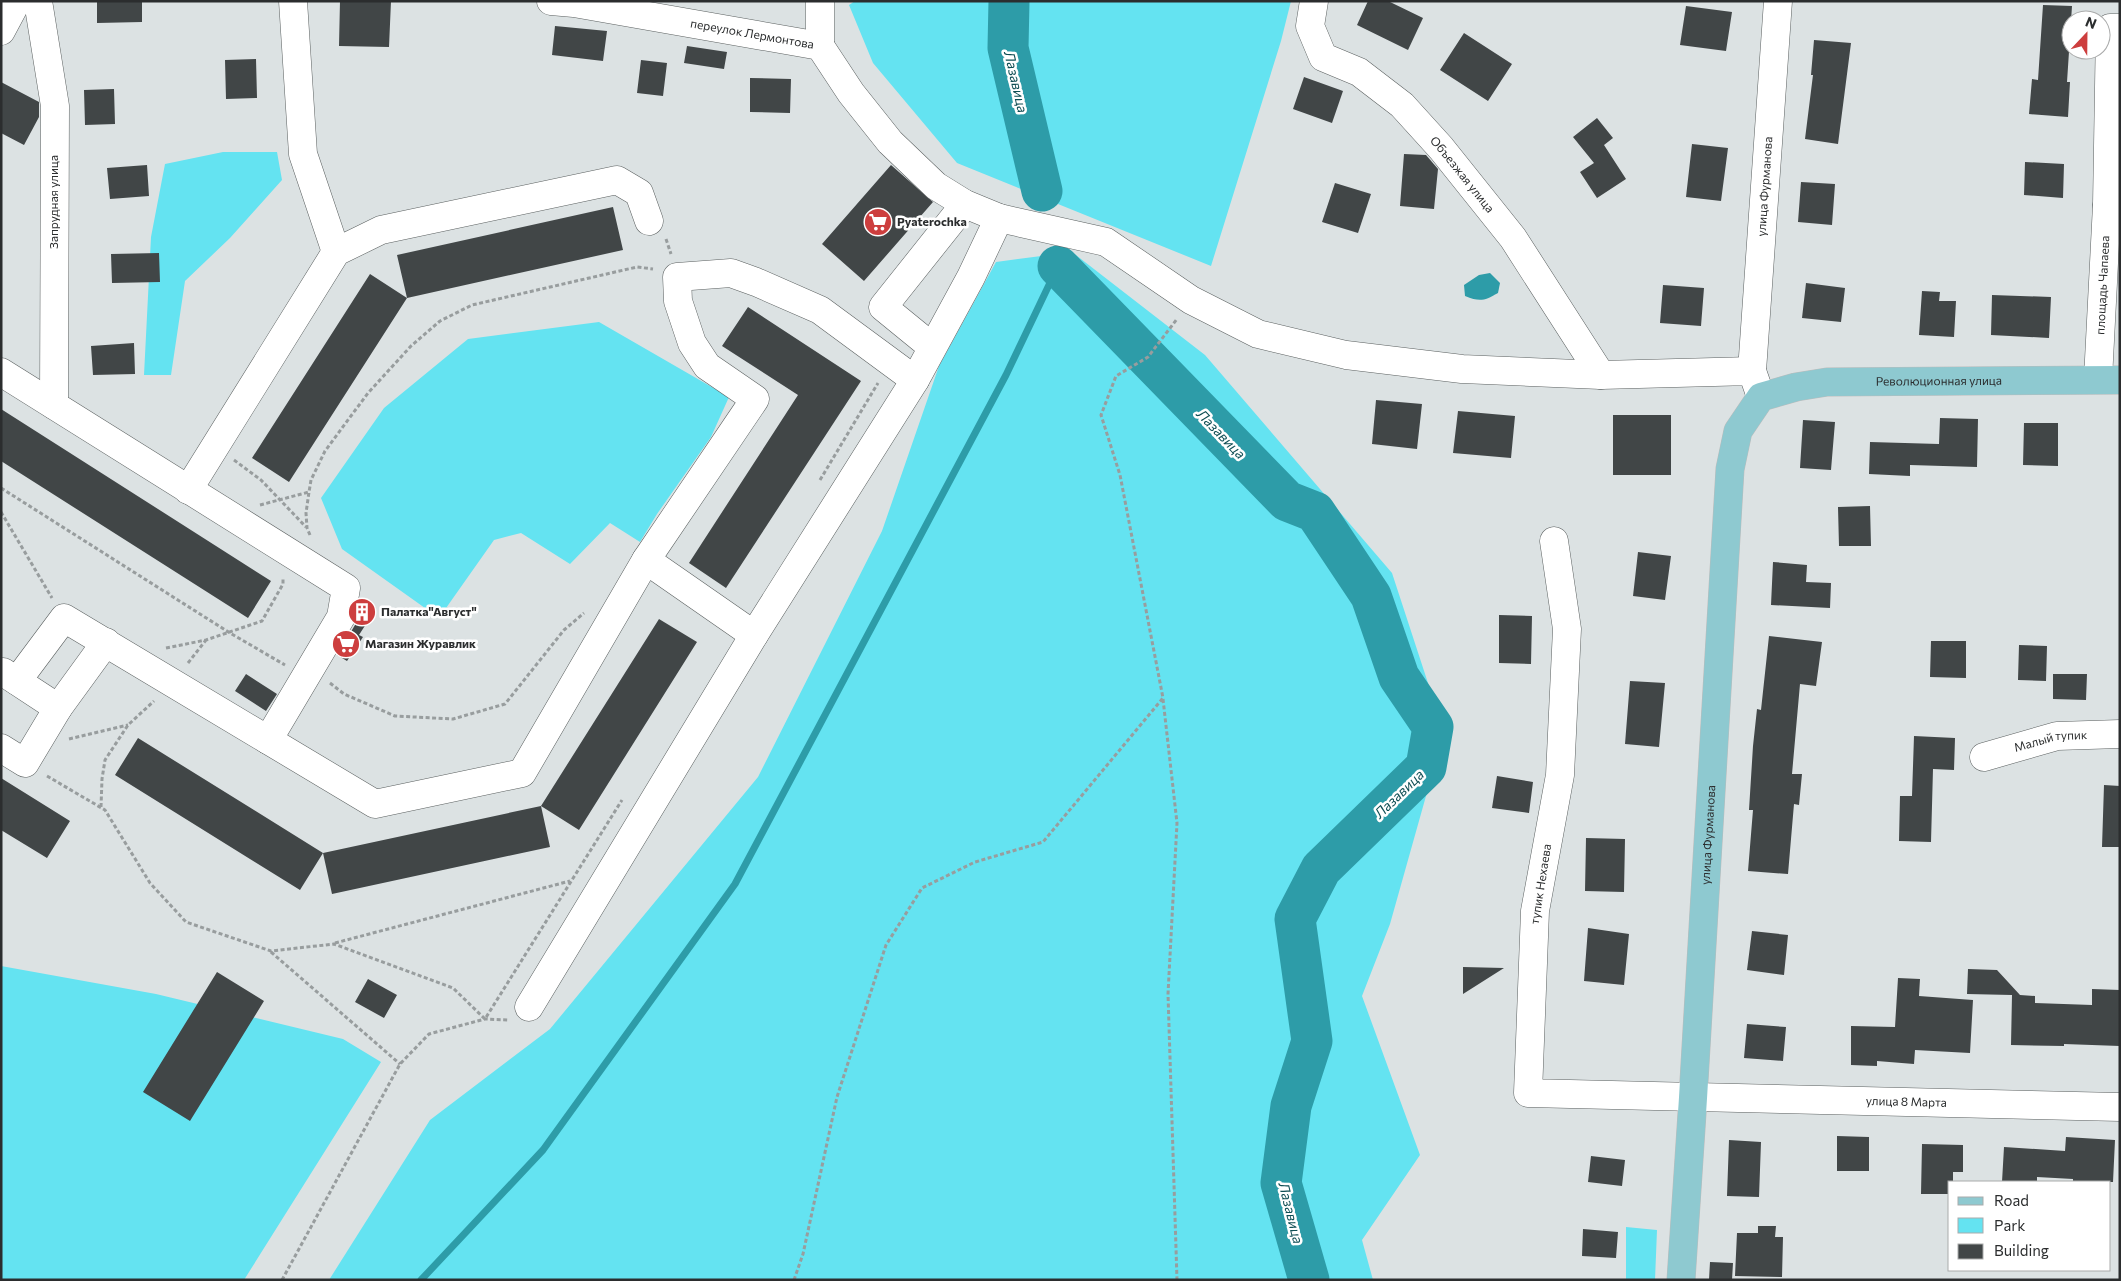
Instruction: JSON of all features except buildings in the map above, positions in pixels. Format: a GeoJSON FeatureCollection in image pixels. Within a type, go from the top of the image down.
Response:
{"type":"FeatureCollection","features":[{"type":"Feature","properties":{"kind":"main road","name":"Революционная улица"},"geometry":{"type":"LineString","coordinates":[[1761,397],[1796,387],[1827,382],[2109,380]]}},
{"type":"Feature","properties":{"kind":"main road","name":"улица Фурманова"},"geometry":{"type":"LineString","coordinates":[[1681,1280],[1730,469],[1738,431],[1761,397]]}},
{"type":"Feature","properties":{"kind":"street"},"geometry":{"type":"LineString","coordinates":[[1,31],[17,1]]}},
{"type":"Feature","properties":{"kind":"street","name":"Запрудная улица"},"geometry":{"type":"LineString","coordinates":[[38,1],[54,106],[54,405]]}},
{"type":"Feature","properties":{"kind":"street"},"geometry":{"type":"LineString","coordinates":[[293,1],[304,154],[336,252]]}},
{"type":"Feature","properties":{"kind":"street"},"geometry":{"type":"LineString","coordinates":[[820,1],[820,46]]}},
{"type":"Feature","properties":{"kind":"street","name":"Объезжая улица"},"geometry":{"type":"LineString","coordinates":[[1314,1],[1310,26],[1323,57],[1359,72],[1402,105],[1441,148],[1513,238],[1601,375]]}},
{"type":"Feature","properties":{"kind":"street","name":"улица Фурманова"},"geometry":{"type":"LineString","coordinates":[[1752,371],[1778,1]]}},
{"type":"Feature","properties":{"kind":"street","name":"переулок Лермонтова"},"geometry":{"type":"LineString","coordinates":[[566,2],[820,46],[851,93],[890,142],[936,186],[965,204],[999,218],[1106,242],[1191,300],[1258,334],[1346,355],[1462,368],[1601,375],[1752,371]]}},
{"type":"Feature","properties":{"kind":"street","name":"площадь Чапаева"},"geometry":{"type":"LineString","coordinates":[[2109,380],[2113,203],[2110,28],[2120,28]]}},
{"type":"Feature","properties":{"kind":"street"},"geometry":{"type":"LineString","coordinates":[[188,490],[336,252],[382,230],[617,180],[639,193],[649,221]]}},
{"type":"Feature","properties":{"kind":"street"},"geometry":{"type":"LineString","coordinates":[[932,347],[883,307],[965,204]]}},
{"type":"Feature","properties":{"kind":"street"},"geometry":{"type":"LineString","coordinates":[[529,1008],[754,635],[915,380],[971,277],[999,218]]}},
{"type":"Feature","properties":{"kind":"street"},"geometry":{"type":"LineString","coordinates":[[58,708],[9,676],[64,618],[375,804],[522,773],[646,560],[755,399],[707,366],[692,343],[678,301],[677,277],[731,273],[774,290],[820,310],[915,380]]}},
{"type":"Feature","properties":{"kind":"street"},"geometry":{"type":"LineString","coordinates":[[1752,371],[1761,397]]}},
{"type":"Feature","properties":{"kind":"street"},"geometry":{"type":"LineString","coordinates":[[1,372],[346,588],[341,617],[268,740]]}},
{"type":"Feature","properties":{"kind":"street","name":"тупик Нехаева"},"geometry":{"type":"LineString","coordinates":[[1554,541],[1567,629],[1560,775],[1535,911],[1528,1093],[1693,1098]]}},
{"type":"Feature","properties":{"kind":"street"},"geometry":{"type":"LineString","coordinates":[[646,560],[754,635]]}},
{"type":"Feature","properties":{"kind":"street"},"geometry":{"type":"LineString","coordinates":[[1,748],[30,755],[58,708],[117,649]]}},
{"type":"Feature","properties":{"kind":"street","name":"Малый тупик"},"geometry":{"type":"LineString","coordinates":[[1984,758],[2057,736],[2120,734]]}},
{"type":"Feature","properties":{"kind":"street","name":"улица 8 Марта"},"geometry":{"type":"LineString","coordinates":[[1693,1098],[2120,1107]]}},
{"type":"Feature","properties":{"kind":"path"},"geometry":{"type":"LineString","coordinates":[[649,221],[666,236],[677,277]]}},
{"type":"Feature","properties":{"kind":"path"},"geometry":{"type":"LineString","coordinates":[[326,576],[307,528],[306,513],[311,480],[325,451],[362,401],[411,346],[440,321],[472,305],[637,267],[661,270],[677,277]]}},
{"type":"Feature","properties":{"kind":"path"},"geometry":{"type":"LineString","coordinates":[[1177,1280],[1168,994],[1177,823],[1163,698],[1120,475],[1101,415],[1116,376],[1148,357],[1191,300]]}},
{"type":"Feature","properties":{"kind":"path"},"geometry":{"type":"LineString","coordinates":[[219,440],[227,454],[261,480],[307,528]]}},
{"type":"Feature","properties":{"kind":"path"},"geometry":{"type":"LineString","coordinates":[[1,488],[230,633],[308,672],[344,694],[395,716],[453,719],[505,704],[564,630],[587,611]]}},
{"type":"Feature","properties":{"kind":"path"},"geometry":{"type":"LineString","coordinates":[[238,521],[253,507],[309,492]]}},
{"type":"Feature","properties":{"kind":"path"},"geometry":{"type":"LineString","coordinates":[[1,512],[64,618]]}},
{"type":"Feature","properties":{"kind":"path"},"geometry":{"type":"LineString","coordinates":[[117,649],[206,640],[262,622],[283,584],[283,549]]}},
{"type":"Feature","properties":{"kind":"path"},"geometry":{"type":"LineString","coordinates":[[101,807],[105,760],[128,725],[147,709],[172,682]]}},
{"type":"Feature","properties":{"kind":"path"},"geometry":{"type":"LineString","coordinates":[[794,1280],[803,1254],[837,1097],[886,945],[922,888],[974,862],[1044,842],[1163,698]]}},
{"type":"Feature","properties":{"kind":"path"},"geometry":{"type":"LineString","coordinates":[[30,755],[128,725]]}},
{"type":"Feature","properties":{"kind":"path"},"geometry":{"type":"LineString","coordinates":[[30,755],[105,810],[150,883],[186,922],[271,951],[400,1064]]}},
{"type":"Feature","properties":{"kind":"path"},"geometry":{"type":"LineString","coordinates":[[271,951],[334,944],[572,881]]}},
{"type":"Feature","properties":{"kind":"path"},"geometry":{"type":"LineString","coordinates":[[334,944],[454,988],[485,1019]]}},
{"type":"Feature","properties":{"kind":"path"},"geometry":{"type":"LineString","coordinates":[[282,1280],[400,1064],[429,1034],[485,1019],[511,1021],[529,1008]]}},
{"type":"Feature","properties":{"kind":"green space"},"geometry":{"type":"Polygon","coordinates":[[[855,1],[1291,1],[1281,41],[1211,266],[957,163],[873,63],[849,5],[855,1]]]}},
{"type":"Feature","properties":{"kind":"green space"},"geometry":{"type":"Polygon","coordinates":[[[223,152],[277,152],[282,180],[230,238],[185,281],[171,375],[144,375],[151,237],[165,164],[223,152]]]}},
{"type":"Feature","properties":{"kind":"green space"},"geometry":{"type":"Polygon","coordinates":[[[1072,252],[1205,355],[1392,573],[1444,732],[1390,924],[1362,996],[1420,1155],[1362,1240],[1373,1280],[329,1280],[430,1120],[550,1029],[758,777],[882,531],[939,366],[996,262],[1072,252]]]}},
{"type":"Feature","properties":{"kind":"green space"},"geometry":{"type":"Polygon","coordinates":[[[599,322],[729,397],[711,437],[657,514],[640,542],[610,523],[570,564],[521,533],[494,540],[439,618],[342,549],[321,498],[384,408],[468,339],[599,322]]]}},
{"type":"Feature","properties":{"kind":"green space"},"geometry":{"type":"Polygon","coordinates":[[[1,966],[156,994],[343,1039],[381,1062],[244,1280],[1,1280],[1,966]]]}},
{"type":"Feature","properties":{"kind":"green space"},"geometry":{"type":"Polygon","coordinates":[[[1626,1227],[1657,1230],[1655,1280],[1626,1280],[1626,1227]]]}},
{"type":"Feature","properties":{"kind":"shaded area"},"geometry":{"type":"Polygon","coordinates":[[[1490,273],[1500,283],[1498,293],[1482,300],[1465,296],[1464,285],[1479,275],[1490,273]]]}},
{"type":"Feature","properties":{"kind":"waterway","name":"Лазавица"},"geometry":{"type":"LineString","coordinates":[[1009,1],[1008,48],[1042,191]]}},
{"type":"Feature","properties":{"kind":"waterway"},"geometry":{"type":"LineString","coordinates":[[421,1280],[543,1150],[735,884],[1006,375],[1058,266]]}},
{"type":"Feature","properties":{"kind":"waterway","name":"Лазавица"},"geometry":{"type":"LineString","coordinates":[[1058,266],[1287,501],[1315,512],[1371,596],[1399,677],[1433,727],[1426,767],[1321,869],[1295,919],[1312,1041],[1291,1106],[1281,1183],[1309,1280]]}},
{"type":"Feature","properties":{"kind":"place","name":"Pyaterochka"},"geometry":{"type":"Point","coordinates":[878,222]}},
{"type":"Feature","properties":{"kind":"place","name":"Палатка\"Август\""},"geometry":{"type":"Point","coordinates":[362,612]}},
{"type":"Feature","properties":{"kind":"place","name":"Магазин Журавлик"},"geometry":{"type":"Point","coordinates":[346,644]}}]}
